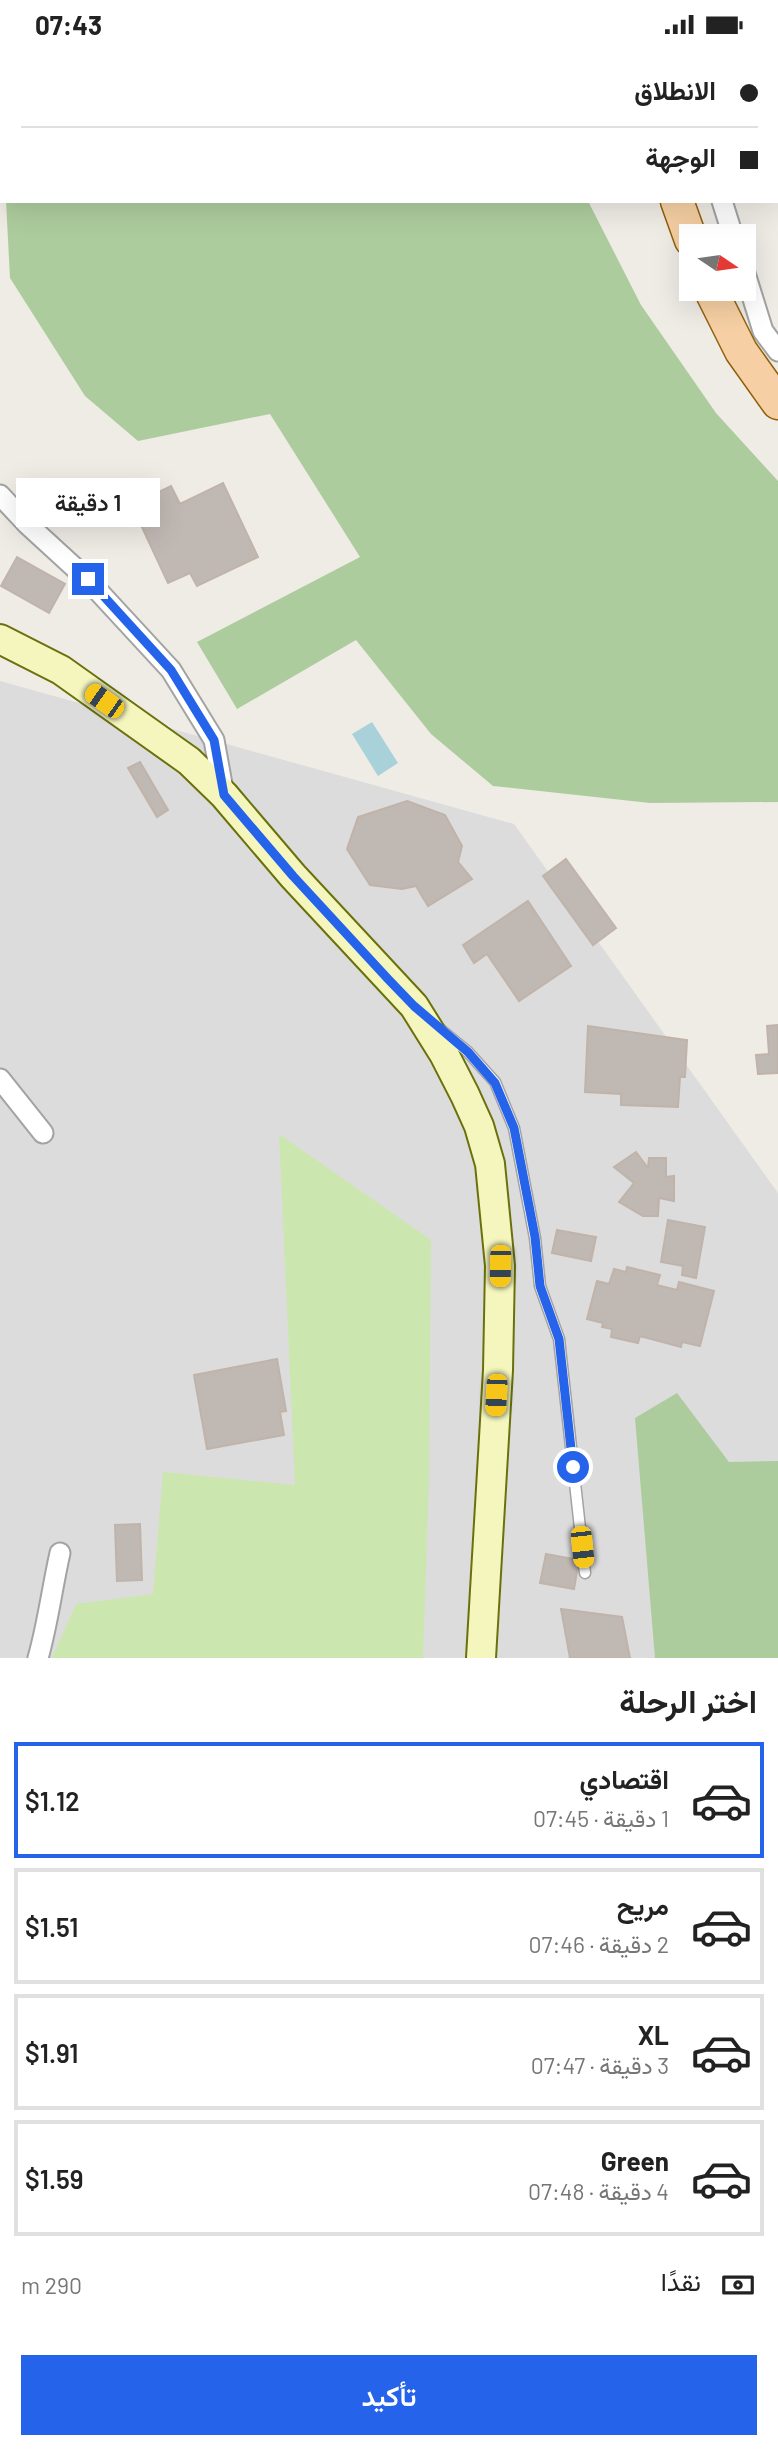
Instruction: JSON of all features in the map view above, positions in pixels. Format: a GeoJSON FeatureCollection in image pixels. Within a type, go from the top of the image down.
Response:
{"type":"FeatureCollection","features":[{"type":"Feature","properties":{"kind":"main road"},"geometry":{"type":"LineString","coordinates":[[678,203],[685,224]]}},
{"type":"Feature","properties":{"kind":"main road"},"geometry":{"type":"LineString","coordinates":[[716,301],[741,351],[778,403]]}},
{"type":"Feature","properties":{"kind":"street"},"geometry":{"type":"LineString","coordinates":[[723,203],[729,224]]}},
{"type":"Feature","properties":{"kind":"street"},"geometry":{"type":"LineString","coordinates":[[754,301],[763,331],[778,351]]}},
{"type":"Feature","properties":{"kind":"street"},"geometry":{"type":"LineString","coordinates":[[0,495],[27,524],[88,579],[171,670],[214,740],[224,795]]}},
{"type":"Feature","properties":{"kind":"street"},"geometry":{"type":"LineString","coordinates":[[0,639],[61,670],[189,761],[224,795],[293,876],[414,1006],[444,1054],[479,1126],[490,1164],[500,1266],[498,1370],[481,1658]]}},
{"type":"Feature","properties":{"kind":"street"},"geometry":{"type":"LineString","coordinates":[[0,1079],[43,1133]]}},
{"type":"Feature","properties":{"kind":"street"},"geometry":{"type":"LineString","coordinates":[[38,1658],[48,1623],[51,1592],[60,1553]]}},
{"type":"Feature","properties":{"kind":"lane"},"geometry":{"type":"LineString","coordinates":[[414,1006],[468,1052],[495,1083],[514,1128],[535,1237],[540,1286],[559,1339],[585,1573]]}},
{"type":"Feature","properties":{"kind":"shaded area"},"geometry":{"type":"Polygon","coordinates":[[[0,681],[514,824],[778,1193],[778,1658],[0,1658],[0,681]]]}},
{"type":"Feature","properties":{"kind":"green space"},"geometry":{"type":"Polygon","coordinates":[[[6,203],[589,203],[641,305],[716,413],[778,481],[778,802],[650,803],[493,786],[431,734],[356,640],[237,709],[197,642],[360,557],[270,414],[138,441],[85,396],[10,278],[6,203]]]}},
{"type":"Feature","properties":{"kind":"green space"},"geometry":{"type":"Polygon","coordinates":[[[279,1134],[431,1240],[429,1481],[423,1658],[52,1658],[76,1604],[153,1594],[163,1472],[295,1485],[279,1134]]]}},
{"type":"Feature","properties":{"kind":"green space"},"geometry":{"type":"Polygon","coordinates":[[[677,1393],[729,1462],[778,1461],[778,1658],[655,1658],[635,1418],[677,1393]]]}},
{"type":"Feature","properties":{"kind":"water"},"geometry":{"type":"Polygon","coordinates":[[[372,722],[398,763],[378,776],[352,734],[372,722]]]}},
{"type":"Feature","properties":{"kind":"building"},"geometry":{"type":"Polygon","coordinates":[[[223,483],[258,557],[197,586],[190,573],[168,583],[133,508],[171,486],[180,504],[223,483]]]}},
{"type":"Feature","properties":{"kind":"building"},"geometry":{"type":"Polygon","coordinates":[[[17,557],[65,584],[49,613],[1,586],[17,557]]]}},
{"type":"Feature","properties":{"kind":"building"},"geometry":{"type":"Polygon","coordinates":[[[140,762],[168,810],[157,817],[128,768],[140,762]]]}},
{"type":"Feature","properties":{"kind":"building"},"geometry":{"type":"Polygon","coordinates":[[[407,801],[445,815],[462,846],[458,862],[472,879],[428,906],[416,886],[402,889],[370,885],[347,849],[358,817],[407,801]]]}},
{"type":"Feature","properties":{"kind":"building"},"geometry":{"type":"Polygon","coordinates":[[[566,859],[616,928],[593,945],[543,876],[566,859]]]}},
{"type":"Feature","properties":{"kind":"building"},"geometry":{"type":"Polygon","coordinates":[[[528,901],[571,966],[519,1001],[487,954],[474,963],[463,945],[528,901]]]}},
{"type":"Feature","properties":{"kind":"building"},"geometry":{"type":"Polygon","coordinates":[[[778,1025],[778,1073],[758,1074],[756,1055],[769,1054],[767,1026],[778,1025]]]}},
{"type":"Feature","properties":{"kind":"building"},"geometry":{"type":"Polygon","coordinates":[[[588,1026],[687,1040],[685,1077],[680,1077],[678,1107],[621,1105],[621,1094],[585,1092],[588,1026]]]}},
{"type":"Feature","properties":{"kind":"building"},"geometry":{"type":"Polygon","coordinates":[[[636,1152],[648,1168],[649,1158],[666,1158],[666,1177],[674,1176],[674,1201],[659,1198],[658,1216],[643,1216],[619,1202],[634,1183],[614,1167],[636,1152]]]}},
{"type":"Feature","properties":{"kind":"building"},"geometry":{"type":"Polygon","coordinates":[[[668,1220],[705,1227],[696,1278],[682,1275],[683,1266],[661,1262],[668,1220]]]}},
{"type":"Feature","properties":{"kind":"building"},"geometry":{"type":"Polygon","coordinates":[[[557,1230],[596,1237],[591,1261],[552,1253],[557,1230]]]}},
{"type":"Feature","properties":{"kind":"building"},"geometry":{"type":"Polygon","coordinates":[[[627,1267],[660,1275],[657,1285],[677,1290],[679,1282],[714,1291],[700,1346],[682,1342],[681,1347],[640,1336],[638,1343],[611,1337],[612,1329],[602,1327],[603,1323],[587,1319],[597,1281],[609,1284],[614,1269],[626,1272],[627,1267]]]}},
{"type":"Feature","properties":{"kind":"building"},"geometry":{"type":"Polygon","coordinates":[[[277,1359],[286,1411],[280,1412],[284,1435],[207,1449],[194,1375],[277,1359]]]}},
{"type":"Feature","properties":{"kind":"building"},"geometry":{"type":"Polygon","coordinates":[[[140,1524],[142,1580],[117,1581],[115,1525],[140,1524]]]}},
{"type":"Feature","properties":{"kind":"building"},"geometry":{"type":"Polygon","coordinates":[[[546,1554],[579,1560],[574,1589],[540,1583],[546,1554]]]}},
{"type":"Feature","properties":{"kind":"building"},"geometry":{"type":"Polygon","coordinates":[[[561,1609],[622,1617],[630,1658],[570,1658],[561,1609]]]}},
{"type":"Feature","properties":{"kind":"route"},"geometry":{"type":"LineString","coordinates":[[88,579],[171,670],[214,740],[224,795],[293,876],[388,979],[414,1006],[468,1052],[495,1083],[514,1128],[535,1237],[540,1286],[559,1339],[573,1467]]}}]}
